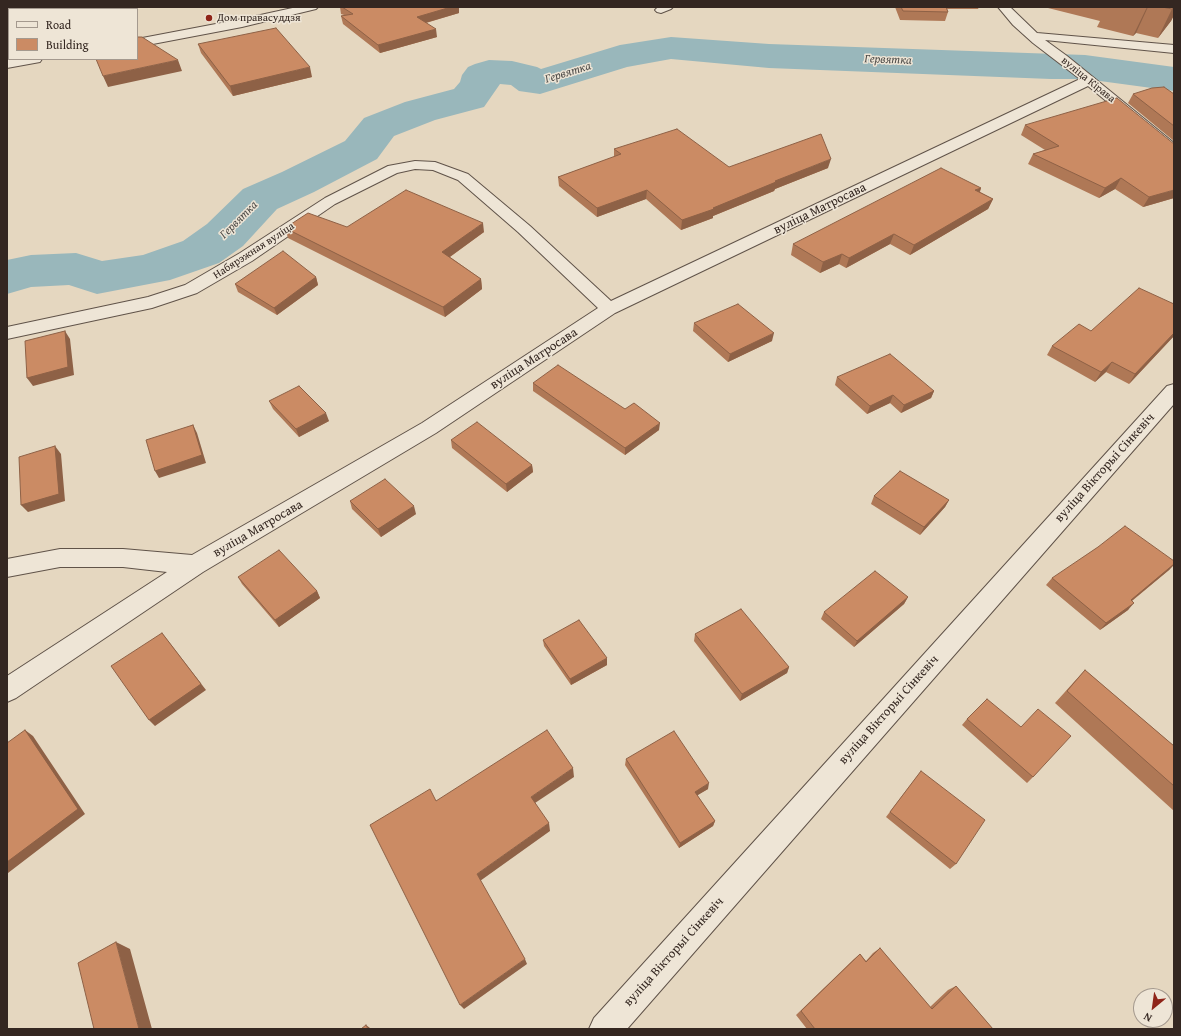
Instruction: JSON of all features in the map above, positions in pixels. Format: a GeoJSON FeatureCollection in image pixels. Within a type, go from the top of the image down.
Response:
{"type":"FeatureCollection","features":[{"type":"Feature","properties":{"kind":"street"},"geometry":{"type":"LineString","coordinates":[[138,41],[242,23],[312,7]]}},
{"type":"Feature","properties":{"kind":"street","name":"вуліца Кірава"},"geometry":{"type":"LineString","coordinates":[[1004,7],[1017,22],[1037,40],[1063,59],[1174,150]]}},
{"type":"Feature","properties":{"kind":"street"},"geometry":{"type":"LineString","coordinates":[[1037,40],[1040,36],[1174,48]]}},
{"type":"Feature","properties":{"kind":"street"},"geometry":{"type":"LineString","coordinates":[[7,64],[30,60]]}},
{"type":"Feature","properties":{"kind":"street","name":"вуліца Матросава"},"geometry":{"type":"LineString","coordinates":[[7,690],[195,565],[429,428],[609,309],[1086,78]]}},
{"type":"Feature","properties":{"kind":"street","name":"Набярэжная вуліца"},"geometry":{"type":"LineString","coordinates":[[7,333],[152,302],[191,289],[246,257],[330,201],[393,169],[415,165],[435,166],[463,177],[524,229],[609,309]]}},
{"type":"Feature","properties":{"kind":"street","name":"вуліца Вікторыі Сінкевіч"},"geometry":{"type":"LineString","coordinates":[[605,1029],[1174,391]]}},
{"type":"Feature","properties":{"kind":"street"},"geometry":{"type":"LineString","coordinates":[[7,568],[60,558],[123,558],[195,565]]}},
{"type":"Feature","properties":{"kind":"building"},"geometry":{"type":"Polygon","coordinates":[[[7,7],[41,7],[8,8],[7,33],[7,7]]]}},
{"type":"Feature","properties":{"kind":"building"},"geometry":{"type":"Polygon","coordinates":[[[74,7],[98,8],[74,8],[74,7]]]}},
{"type":"Feature","properties":{"kind":"building"},"geometry":{"type":"Polygon","coordinates":[[[342,7],[451,7],[417,17],[436,29],[378,45],[341,16],[353,14],[342,7]]]}},
{"type":"Feature","properties":{"kind":"building"},"geometry":{"type":"Polygon","coordinates":[[[901,7],[946,7],[948,12],[903,11],[901,7]]]}},
{"type":"Feature","properties":{"kind":"building"},"geometry":{"type":"Polygon","coordinates":[[[1162,7],[1174,7],[1172,9],[1162,7]]]}},
{"type":"Feature","properties":{"kind":"building"},"geometry":{"type":"Polygon","coordinates":[[[276,28],[310,67],[230,86],[198,44],[276,28]]]}},
{"type":"Feature","properties":{"kind":"building"},"geometry":{"type":"Polygon","coordinates":[[[138,37],[142,37],[178,60],[103,76],[96,60],[138,60],[138,37]]]}},
{"type":"Feature","properties":{"kind":"building"},"geometry":{"type":"Polygon","coordinates":[[[1164,87],[1174,94],[1174,126],[1133,94],[1152,88],[1164,87]]]}},
{"type":"Feature","properties":{"kind":"building"},"geometry":{"type":"Polygon","coordinates":[[[1117,98],[1174,144],[1174,190],[1149,197],[1121,178],[1105,188],[1033,154],[1059,146],[1025,125],[1117,98]]]}},
{"type":"Feature","properties":{"kind":"building"},"geometry":{"type":"Polygon","coordinates":[[[677,129],[729,167],[821,134],[831,159],[775,181],[776,182],[713,208],[714,209],[682,220],[647,190],[597,208],[558,177],[621,154],[614,149],[677,129]]]}},
{"type":"Feature","properties":{"kind":"building"},"geometry":{"type":"Polygon","coordinates":[[[941,168],[981,188],[975,190],[993,199],[914,245],[894,234],[849,258],[842,254],[823,262],[793,244],[941,168]]]}},
{"type":"Feature","properties":{"kind":"building"},"geometry":{"type":"Polygon","coordinates":[[[406,190],[483,223],[442,252],[481,279],[443,307],[285,228],[308,213],[347,227],[406,190]]]}},
{"type":"Feature","properties":{"kind":"building"},"geometry":{"type":"Polygon","coordinates":[[[283,251],[316,277],[274,308],[235,284],[283,251]]]}},
{"type":"Feature","properties":{"kind":"building"},"geometry":{"type":"Polygon","coordinates":[[[1139,288],[1174,304],[1174,333],[1135,374],[1112,362],[1101,372],[1052,346],[1079,324],[1091,331],[1139,288]]]}},
{"type":"Feature","properties":{"kind":"building"},"geometry":{"type":"Polygon","coordinates":[[[738,304],[774,333],[730,354],[694,323],[738,304]]]}},
{"type":"Feature","properties":{"kind":"building"},"geometry":{"type":"Polygon","coordinates":[[[65,331],[68,367],[27,378],[25,341],[65,331]]]}},
{"type":"Feature","properties":{"kind":"building"},"geometry":{"type":"Polygon","coordinates":[[[890,354],[934,391],[904,405],[893,395],[870,406],[837,377],[890,354]]]}},
{"type":"Feature","properties":{"kind":"building"},"geometry":{"type":"Polygon","coordinates":[[[558,365],[625,409],[634,403],[660,423],[625,448],[533,383],[558,365]]]}},
{"type":"Feature","properties":{"kind":"building"},"geometry":{"type":"Polygon","coordinates":[[[299,386],[326,413],[296,429],[269,401],[299,386]]]}},
{"type":"Feature","properties":{"kind":"building"},"geometry":{"type":"Polygon","coordinates":[[[477,422],[532,465],[506,484],[451,440],[477,422]]]}},
{"type":"Feature","properties":{"kind":"building"},"geometry":{"type":"Polygon","coordinates":[[[193,425],[202,455],[155,471],[146,440],[193,425]]]}},
{"type":"Feature","properties":{"kind":"building"},"geometry":{"type":"Polygon","coordinates":[[[55,446],[59,494],[21,505],[19,457],[55,446]]]}},
{"type":"Feature","properties":{"kind":"building"},"geometry":{"type":"Polygon","coordinates":[[[900,471],[949,500],[924,527],[874,496],[900,471]]]}},
{"type":"Feature","properties":{"kind":"building"},"geometry":{"type":"Polygon","coordinates":[[[385,479],[414,506],[378,529],[350,501],[385,479]]]}},
{"type":"Feature","properties":{"kind":"building"},"geometry":{"type":"Polygon","coordinates":[[[1125,526],[1174,561],[1174,564],[1131,600],[1134,603],[1106,623],[1052,578],[1098,547],[1125,526]]]}},
{"type":"Feature","properties":{"kind":"building"},"geometry":{"type":"Polygon","coordinates":[[[279,550],[317,591],[275,620],[238,577],[279,550]]]}},
{"type":"Feature","properties":{"kind":"building"},"geometry":{"type":"Polygon","coordinates":[[[875,571],[908,597],[857,641],[824,612],[875,571]]]}},
{"type":"Feature","properties":{"kind":"building"},"geometry":{"type":"Polygon","coordinates":[[[741,609],[789,667],[742,694],[695,634],[741,609]]]}},
{"type":"Feature","properties":{"kind":"building"},"geometry":{"type":"Polygon","coordinates":[[[579,620],[607,658],[570,679],[543,640],[579,620]]]}},
{"type":"Feature","properties":{"kind":"building"},"geometry":{"type":"Polygon","coordinates":[[[162,633],[201,684],[149,720],[111,666],[162,633]]]}},
{"type":"Feature","properties":{"kind":"building"},"geometry":{"type":"Polygon","coordinates":[[[1085,670],[1174,746],[1174,786],[1067,691],[1085,670]]]}},
{"type":"Feature","properties":{"kind":"building"},"geometry":{"type":"Polygon","coordinates":[[[987,699],[1021,727],[1038,709],[1071,736],[1033,777],[967,719],[987,699]]]}},
{"type":"Feature","properties":{"kind":"building"},"geometry":{"type":"Polygon","coordinates":[[[25,730],[78,809],[7,862],[7,743],[25,730]]]}},
{"type":"Feature","properties":{"kind":"building"},"geometry":{"type":"Polygon","coordinates":[[[547,730],[573,768],[531,797],[549,823],[477,874],[525,959],[460,1005],[370,825],[430,789],[436,801],[547,730]]]}},
{"type":"Feature","properties":{"kind":"building"},"geometry":{"type":"Polygon","coordinates":[[[674,731],[709,783],[695,792],[715,821],[680,843],[626,759],[674,731]]]}},
{"type":"Feature","properties":{"kind":"building"},"geometry":{"type":"Polygon","coordinates":[[[921,771],[985,820],[956,864],[890,812],[921,771]]]}},
{"type":"Feature","properties":{"kind":"building"},"geometry":{"type":"Polygon","coordinates":[[[116,942],[139,1029],[94,1029],[78,963],[116,942]]]}},
{"type":"Feature","properties":{"kind":"building"},"geometry":{"type":"Polygon","coordinates":[[[880,948],[932,1009],[956,986],[993,1029],[815,1029],[801,1011],[860,954],[866,962],[880,948]]]}},
{"type":"Feature","properties":{"kind":"building"},"geometry":{"type":"Polygon","coordinates":[[[366,1025],[368,1029],[361,1029],[366,1025]]]}},
{"type":"Feature","properties":{"kind":"waterway","name":"Гервятка"},"geometry":{"type":"LineString","coordinates":[[7,278],[12,275],[31,271],[76,269],[97,278],[152,269],[201,252],[225,235],[260,199],[298,182],[361,150],[379,127],[420,111],[469,98],[480,84],[482,75],[489,72],[523,75],[533,82],[540,82],[620,57],[671,48],[769,56],[1085,67],[1174,79]]}},
{"type":"Feature","properties":{"kind":"place","name":"Дом правасуддзя"},"geometry":{"type":"Point","coordinates":[209,18]}}]}
